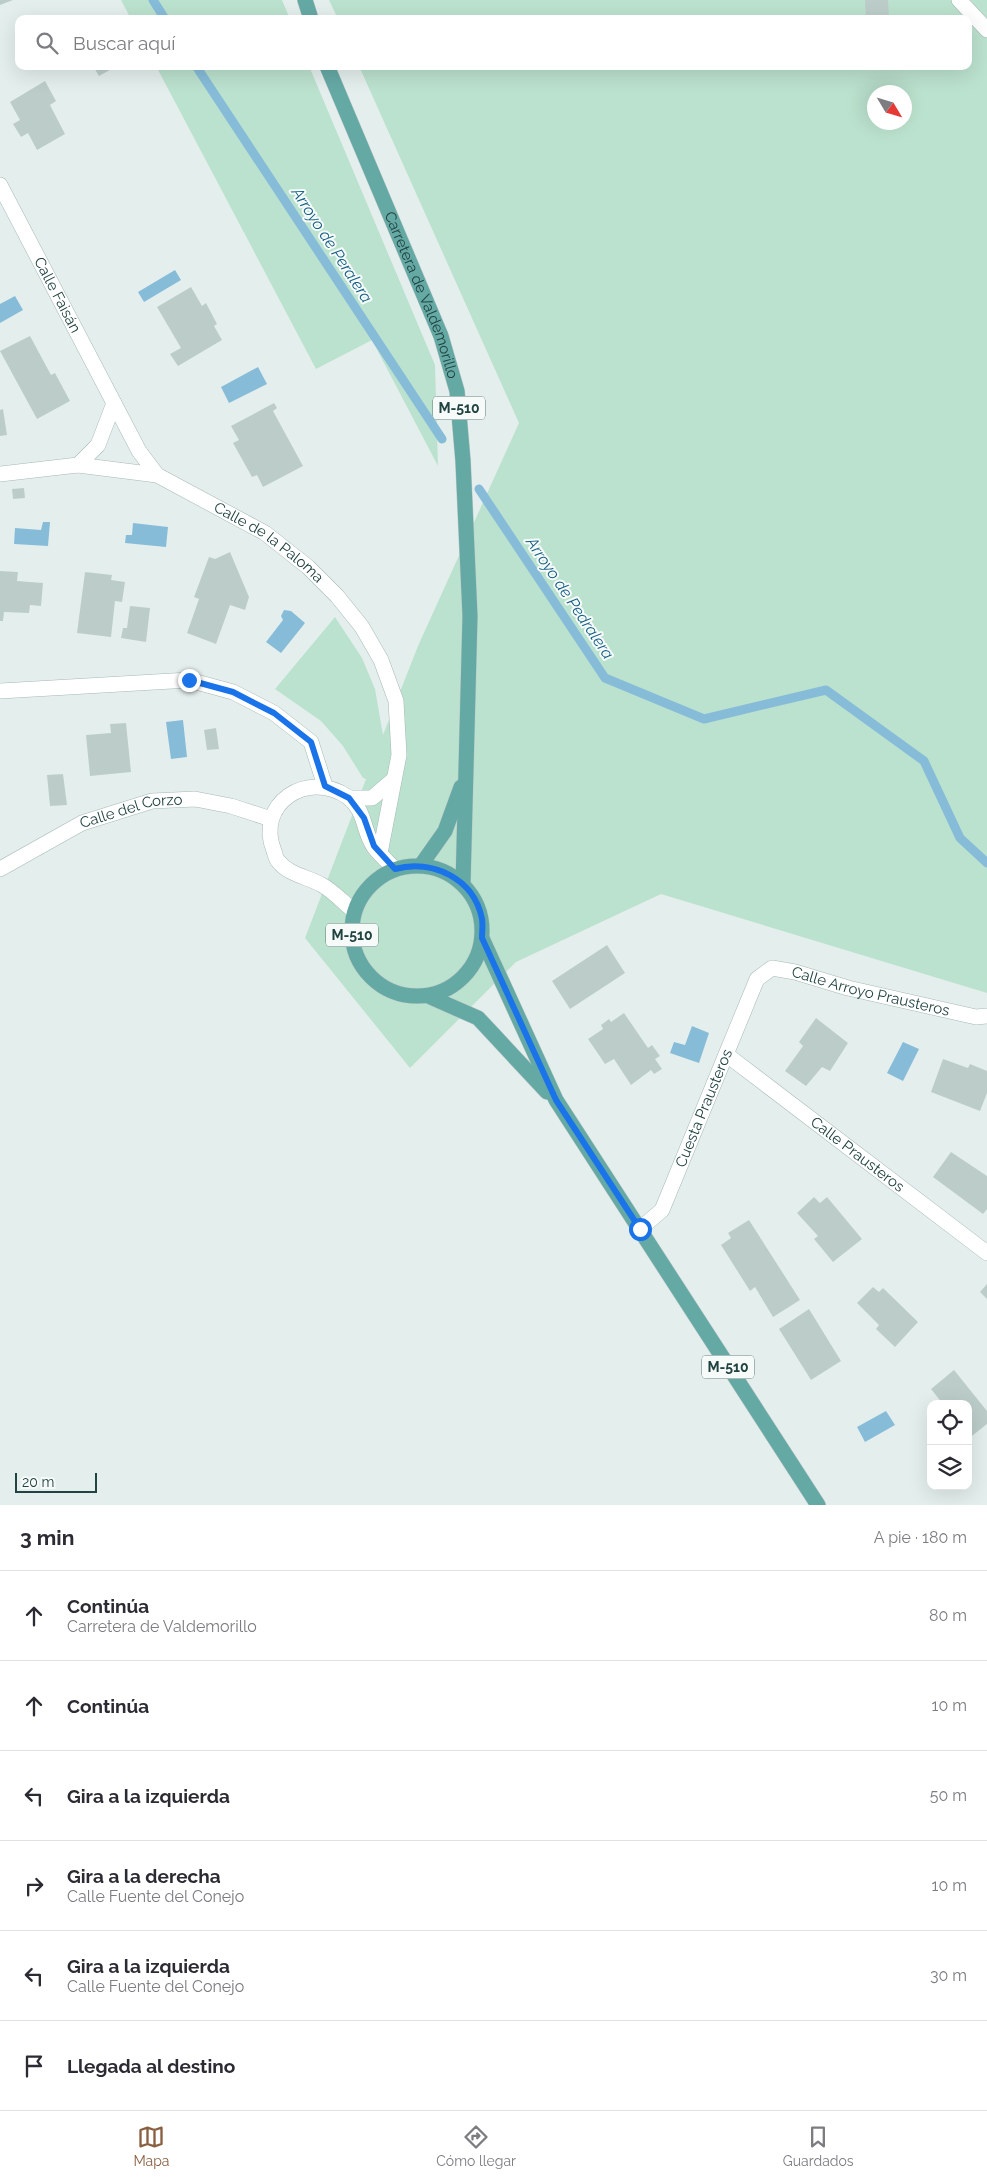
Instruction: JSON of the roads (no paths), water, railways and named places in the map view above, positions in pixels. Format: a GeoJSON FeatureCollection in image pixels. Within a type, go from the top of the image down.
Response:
{"type":"FeatureCollection","features":[{"type":"Feature","properties":{"kind":"main road"},"geometry":{"type":"LineString","coordinates":[[305,0],[310,15]]}},
{"type":"Feature","properties":{"kind":"main road","name":"Carretera de Valdemorillo"},"geometry":{"type":"LineString","coordinates":[[329,70],[441,336],[457,391],[463,461],[470,616],[463,884]]}},
{"type":"Feature","properties":{"kind":"main road","name":"Carretera de Valdemorillo"},"geometry":{"type":"LineString","coordinates":[[421,865],[445,831],[466,774]]}},
{"type":"Feature","properties":{"kind":"main road","name":"M-510"},"geometry":{"type":"LineString","coordinates":[[421,865],[436,868],[450,874],[463,884],[475,900],[482,918],[482,938],[476,958],[465,976],[448,989],[428,996],[409,997],[390,991],[374,981],[361,967],[353,949],[351,930],[354,911],[363,893],[377,879],[395,869],[421,865]]}},
{"type":"Feature","properties":{"kind":"main road","name":"M-510"},"geometry":{"type":"LineString","coordinates":[[482,938],[556,1100],[818,1505]]}},
{"type":"Feature","properties":{"kind":"main road","name":"M-510"},"geometry":{"type":"LineString","coordinates":[[428,996],[478,1018],[556,1100]]}},
{"type":"Feature","properties":{"kind":"street"},"geometry":{"type":"LineString","coordinates":[[959,0],[987,30]]}},
{"type":"Feature","properties":{"kind":"street","name":"Calle Faisán"},"geometry":{"type":"LineString","coordinates":[[0,185],[139,451],[157,475]]}},
{"type":"Feature","properties":{"kind":"street"},"geometry":{"type":"LineString","coordinates":[[78,465],[98,444],[114,403]]}},
{"type":"Feature","properties":{"kind":"street","name":"Calle de la Paloma"},"geometry":{"type":"LineString","coordinates":[[0,474],[78,465],[157,475],[264,533],[308,566],[337,596],[362,627],[381,660],[396,701],[399,755],[380,853]]}},
{"type":"Feature","properties":{"kind":"street"},"geometry":{"type":"LineString","coordinates":[[0,691],[189,680],[233,692],[274,713],[311,742],[325,786]]}},
{"type":"Feature","properties":{"kind":"street"},"geometry":{"type":"LineString","coordinates":[[354,911],[322,885],[296,875],[278,861],[269,840],[271,819],[290,794],[306,786],[325,786],[349,798],[372,798],[393,780]]}},
{"type":"Feature","properties":{"kind":"street","name":"Calle del Corzo"},"geometry":{"type":"LineString","coordinates":[[0,869],[82,823],[152,800],[195,798],[231,806],[271,819]]}},
{"type":"Feature","properties":{"kind":"street"},"geometry":{"type":"LineString","coordinates":[[349,798],[364,818],[374,846],[395,869]]}},
{"type":"Feature","properties":{"kind":"street","name":"Calle Arroyo Prausteros"},"geometry":{"type":"LineString","coordinates":[[757,979],[772,968],[795,972],[848,988],[976,1016],[987,1016]]}},
{"type":"Feature","properties":{"kind":"street","name":"Cuesta Prausteros"},"geometry":{"type":"LineString","coordinates":[[640,1229],[662,1210],[757,979]]}},
{"type":"Feature","properties":{"kind":"street","name":"Calle Prausteros"},"geometry":{"type":"LineString","coordinates":[[727,1055],[987,1254]]}},
{"type":"Feature","properties":{"kind":"water"},"geometry":{"type":"Polygon","coordinates":[[[175,270],[181,280],[144,302],[138,292],[175,270]]]}},
{"type":"Feature","properties":{"kind":"water"},"geometry":{"type":"Polygon","coordinates":[[[15,296],[23,310],[0,323],[0,304],[15,296]]]}},
{"type":"Feature","properties":{"kind":"water"},"geometry":{"type":"Polygon","coordinates":[[[258,367],[267,384],[229,403],[221,387],[258,367]]]}},
{"type":"Feature","properties":{"kind":"water"},"geometry":{"type":"Polygon","coordinates":[[[43,522],[50,522],[48,546],[14,544],[15,528],[41,530],[43,522]]]}},
{"type":"Feature","properties":{"kind":"water"},"geometry":{"type":"Polygon","coordinates":[[[133,523],[168,527],[166,547],[125,543],[126,535],[132,535],[133,523]]]}},
{"type":"Feature","properties":{"kind":"water"},"geometry":{"type":"Polygon","coordinates":[[[284,610],[291,611],[305,623],[281,653],[266,642],[283,620],[281,616],[284,610]]]}},
{"type":"Feature","properties":{"kind":"water"},"geometry":{"type":"Polygon","coordinates":[[[183,720],[187,757],[171,759],[166,722],[183,720]]]}},
{"type":"Feature","properties":{"kind":"water"},"geometry":{"type":"Polygon","coordinates":[[[692,1026],[709,1033],[699,1063],[670,1053],[674,1042],[685,1045],[692,1026]]]}},
{"type":"Feature","properties":{"kind":"water"},"geometry":{"type":"Polygon","coordinates":[[[903,1042],[919,1049],[903,1081],[887,1073],[903,1042]]]}},
{"type":"Feature","properties":{"kind":"water"},"geometry":{"type":"Polygon","coordinates":[[[886,1411],[895,1425],[865,1442],[857,1427],[886,1411]]]}},
{"type":"Feature","properties":{"kind":"waterway","name":"Arroyo de Peralera"},"geometry":{"type":"LineString","coordinates":[[153,0],[162,15]]}},
{"type":"Feature","properties":{"kind":"waterway","name":"Arroyo de Peralera"},"geometry":{"type":"LineString","coordinates":[[199,70],[442,439]]}},
{"type":"Feature","properties":{"kind":"waterway","name":"Arroyo de Pedralera"},"geometry":{"type":"LineString","coordinates":[[479,489],[605,678],[704,719],[826,690],[924,761],[960,838],[987,863]]}}]}
